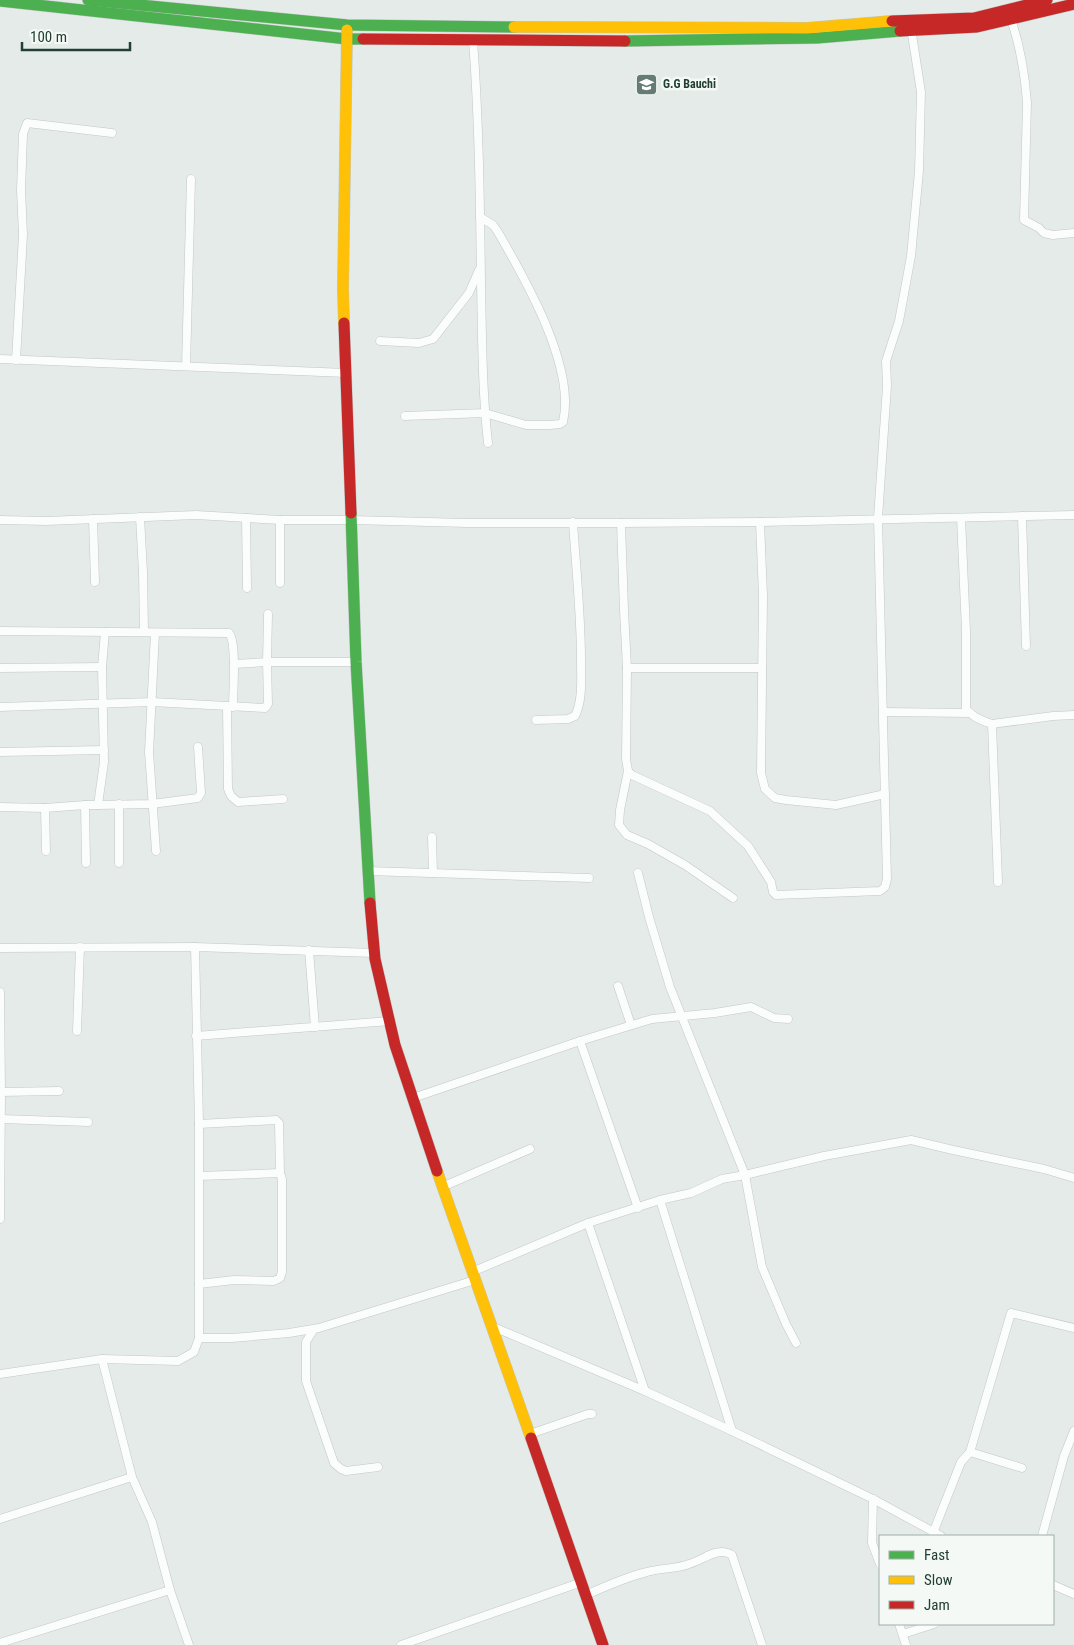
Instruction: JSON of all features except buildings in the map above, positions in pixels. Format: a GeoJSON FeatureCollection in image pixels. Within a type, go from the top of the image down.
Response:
{"type":"FeatureCollection","features":[{"type":"Feature","properties":{"kind":"main road"},"geometry":{"type":"LineString","coordinates":[[88,0],[161,3],[347,25],[588,28],[807,28],[910,24],[974,18],[1047,0]]}},
{"type":"Feature","properties":{"kind":"main road"},"geometry":{"type":"LineString","coordinates":[[0,1],[41,3],[347,39],[596,42],[817,38],[910,24],[977,27],[1074,4]]}},
{"type":"Feature","properties":{"kind":"main road"},"geometry":{"type":"LineString","coordinates":[[347,25],[342,289],[356,662],[367,871],[374,953],[395,1045],[442,1187],[603,1645]]}},
{"type":"Feature","properties":{"kind":"street"},"geometry":{"type":"LineString","coordinates":[[1011,19],[1016,35],[1027,103],[1024,220],[1039,228],[1044,234],[1074,233]]}},
{"type":"Feature","properties":{"kind":"street"},"geometry":{"type":"LineString","coordinates":[[628,771],[632,775],[710,811],[748,846],[776,895],[880,891],[883,889],[887,879],[878,518],[886,361],[899,321],[911,256],[919,171],[921,92],[910,24]]}},
{"type":"Feature","properties":{"kind":"street"},"geometry":{"type":"LineString","coordinates":[[473,40],[478,110],[485,413],[488,443]]}},
{"type":"Feature","properties":{"kind":"street"},"geometry":{"type":"LineString","coordinates":[[16,360],[23,235],[21,190],[24,128],[27,123],[112,133]]}},
{"type":"Feature","properties":{"kind":"street"},"geometry":{"type":"LineString","coordinates":[[186,366],[191,179]]}},
{"type":"Feature","properties":{"kind":"street"},"geometry":{"type":"LineString","coordinates":[[405,416],[485,413],[526,425],[550,425],[563,422],[563,384],[550,337],[530,290],[498,232],[493,225],[480,217]]}},
{"type":"Feature","properties":{"kind":"street"},"geometry":{"type":"LineString","coordinates":[[380,341],[419,343],[433,339],[469,293],[481,266]]}},
{"type":"Feature","properties":{"kind":"street"},"geometry":{"type":"LineString","coordinates":[[0,359],[346,373]]}},
{"type":"Feature","properties":{"kind":"street"},"geometry":{"type":"LineString","coordinates":[[0,520],[46,521],[196,515],[280,520],[621,523],[1074,515]]}},
{"type":"Feature","properties":{"kind":"street"},"geometry":{"type":"LineString","coordinates":[[1022,516],[1026,646]]}},
{"type":"Feature","properties":{"kind":"street"},"geometry":{"type":"LineString","coordinates":[[140,517],[144,631]]}},
{"type":"Feature","properties":{"kind":"street"},"geometry":{"type":"LineString","coordinates":[[246,518],[247,588]]}},
{"type":"Feature","properties":{"kind":"street"},"geometry":{"type":"LineString","coordinates":[[961,518],[966,631],[966,709],[970,714],[982,721],[992,724],[1074,715]]}},
{"type":"Feature","properties":{"kind":"street"},"geometry":{"type":"LineString","coordinates":[[93,519],[95,582]]}},
{"type":"Feature","properties":{"kind":"street"},"geometry":{"type":"LineString","coordinates":[[280,520],[280,583]]}},
{"type":"Feature","properties":{"kind":"street"},"geometry":{"type":"LineString","coordinates":[[536,720],[568,718],[575,716],[578,710],[581,678],[581,637],[573,522]]}},
{"type":"Feature","properties":{"kind":"street"},"geometry":{"type":"LineString","coordinates":[[760,522],[763,596],[761,773],[765,789],[775,798],[836,805],[885,794]]}},
{"type":"Feature","properties":{"kind":"street"},"geometry":{"type":"LineString","coordinates":[[621,523],[627,668],[626,759],[628,771],[619,825],[627,836],[648,844],[685,865],[733,898]]}},
{"type":"Feature","properties":{"kind":"street"},"geometry":{"type":"LineString","coordinates":[[0,707],[152,702],[266,708],[268,614]]}},
{"type":"Feature","properties":{"kind":"street"},"geometry":{"type":"LineString","coordinates":[[0,632],[144,631],[155,633],[229,633],[232,636],[234,664],[230,707],[228,789],[231,796],[238,802],[283,799]]}},
{"type":"Feature","properties":{"kind":"street"},"geometry":{"type":"LineString","coordinates":[[98,805],[104,762],[102,667],[105,632]]}},
{"type":"Feature","properties":{"kind":"street"},"geometry":{"type":"LineString","coordinates":[[155,633],[148,752],[156,851]]}},
{"type":"Feature","properties":{"kind":"street"},"geometry":{"type":"LineString","coordinates":[[234,664],[356,662]]}},
{"type":"Feature","properties":{"kind":"street"},"geometry":{"type":"LineString","coordinates":[[0,668],[102,667]]}},
{"type":"Feature","properties":{"kind":"street"},"geometry":{"type":"LineString","coordinates":[[627,668],[762,668]]}},
{"type":"Feature","properties":{"kind":"street"},"geometry":{"type":"LineString","coordinates":[[882,712],[970,714]]}},
{"type":"Feature","properties":{"kind":"street"},"geometry":{"type":"LineString","coordinates":[[992,724],[998,882]]}},
{"type":"Feature","properties":{"kind":"street"},"geometry":{"type":"LineString","coordinates":[[0,807],[45,808],[85,805],[152,804],[198,798],[200,793],[198,748]]}},
{"type":"Feature","properties":{"kind":"street"},"geometry":{"type":"LineString","coordinates":[[0,752],[104,750]]}},
{"type":"Feature","properties":{"kind":"street"},"geometry":{"type":"LineString","coordinates":[[119,804],[119,863]]}},
{"type":"Feature","properties":{"kind":"street"},"geometry":{"type":"LineString","coordinates":[[85,805],[86,863]]}},
{"type":"Feature","properties":{"kind":"street"},"geometry":{"type":"LineString","coordinates":[[45,808],[46,851]]}},
{"type":"Feature","properties":{"kind":"street"},"geometry":{"type":"LineString","coordinates":[[432,837],[433,873]]}},
{"type":"Feature","properties":{"kind":"street"},"geometry":{"type":"LineString","coordinates":[[367,871],[589,878]]}},
{"type":"Feature","properties":{"kind":"street"},"geometry":{"type":"LineString","coordinates":[[638,873],[649,918],[670,987],[745,1175],[762,1267],[796,1343]]}},
{"type":"Feature","properties":{"kind":"street"},"geometry":{"type":"LineString","coordinates":[[77,1030],[80,947]]}},
{"type":"Feature","properties":{"kind":"street"},"geometry":{"type":"LineString","coordinates":[[0,948],[195,947],[374,953]]}},
{"type":"Feature","properties":{"kind":"street"},"geometry":{"type":"LineString","coordinates":[[0,1374],[102,1359],[178,1361],[194,1352],[199,1338],[199,1124],[195,947]]}},
{"type":"Feature","properties":{"kind":"street"},"geometry":{"type":"LineString","coordinates":[[309,950],[315,1027]]}},
{"type":"Feature","properties":{"kind":"street"},"geometry":{"type":"LineString","coordinates":[[618,986],[632,1025]]}},
{"type":"Feature","properties":{"kind":"street"},"geometry":{"type":"LineString","coordinates":[[0,992],[0,1220]]}},
{"type":"Feature","properties":{"kind":"street"},"geometry":{"type":"LineString","coordinates":[[413,1098],[580,1041],[652,1019],[751,1008],[774,1018],[788,1019]]}},
{"type":"Feature","properties":{"kind":"street"},"geometry":{"type":"LineString","coordinates":[[196,1036],[390,1021]]}},
{"type":"Feature","properties":{"kind":"street"},"geometry":{"type":"LineString","coordinates":[[580,1041],[638,1208]]}},
{"type":"Feature","properties":{"kind":"street"},"geometry":{"type":"LineString","coordinates":[[1,1092],[60,1091]]}},
{"type":"Feature","properties":{"kind":"street"},"geometry":{"type":"LineString","coordinates":[[1,1119],[88,1122]]}},
{"type":"Feature","properties":{"kind":"street"},"geometry":{"type":"LineString","coordinates":[[199,1124],[276,1120],[279,1123],[280,1173],[282,1179],[282,1272],[280,1278],[274,1281],[234,1280],[199,1284]]}},
{"type":"Feature","properties":{"kind":"street"},"geometry":{"type":"LineString","coordinates":[[199,1338],[232,1338],[314,1329],[474,1276],[588,1223],[660,1200],[691,1193],[722,1179],[824,1156],[911,1140],[1044,1169],[1074,1178]]}},
{"type":"Feature","properties":{"kind":"street"},"geometry":{"type":"LineString","coordinates":[[442,1187],[530,1149]]}},
{"type":"Feature","properties":{"kind":"street"},"geometry":{"type":"LineString","coordinates":[[199,1176],[280,1173]]}},
{"type":"Feature","properties":{"kind":"street"},"geometry":{"type":"LineString","coordinates":[[660,1200],[732,1431]]}},
{"type":"Feature","properties":{"kind":"street"},"geometry":{"type":"LineString","coordinates":[[588,1223],[645,1390]]}},
{"type":"Feature","properties":{"kind":"street"},"geometry":{"type":"LineString","coordinates":[[492,1326],[645,1390],[872,1499],[937,1535],[961,1462],[970,1452],[1011,1313],[1074,1328]]}},
{"type":"Feature","properties":{"kind":"street"},"geometry":{"type":"LineString","coordinates":[[314,1329],[306,1342],[306,1381],[334,1463],[346,1471],[378,1467]]}},
{"type":"Feature","properties":{"kind":"street"},"geometry":{"type":"LineString","coordinates":[[102,1359],[132,1478],[152,1522],[170,1590],[188,1645]]}},
{"type":"Feature","properties":{"kind":"street"},"geometry":{"type":"LineString","coordinates":[[530,1434],[592,1414]]}},
{"type":"Feature","properties":{"kind":"street"},"geometry":{"type":"LineString","coordinates":[[1042,1535],[1064,1456],[1074,1430]]}},
{"type":"Feature","properties":{"kind":"street"},"geometry":{"type":"LineString","coordinates":[[970,1452],[1022,1468]]}},
{"type":"Feature","properties":{"kind":"street"},"geometry":{"type":"LineString","coordinates":[[0,1519],[132,1478]]}},
{"type":"Feature","properties":{"kind":"street"},"geometry":{"type":"LineString","coordinates":[[872,1499],[872,1544],[879,1562]]}},
{"type":"Feature","properties":{"kind":"street"},"geometry":{"type":"LineString","coordinates":[[586,1595],[619,1580],[648,1572],[689,1565],[716,1552],[726,1551],[732,1554],[762,1645]]}},
{"type":"Feature","properties":{"kind":"street"},"geometry":{"type":"LineString","coordinates":[[401,1645],[582,1582]]}},
{"type":"Feature","properties":{"kind":"street"},"geometry":{"type":"LineString","coordinates":[[1054,1585],[1074,1594]]}},
{"type":"Feature","properties":{"kind":"street"},"geometry":{"type":"LineString","coordinates":[[0,1643],[170,1590]]}},
{"type":"Feature","properties":{"kind":"street"},"geometry":{"type":"LineString","coordinates":[[899,1625],[906,1645]]}},
{"type":"Feature","properties":{"kind":"street"},"geometry":{"type":"LineString","coordinates":[[903,1634],[931,1625]]}},
{"type":"Feature","properties":{"kind":"traffic: fast"},"geometry":{"type":"LineString","coordinates":[[88,0],[347,25],[514,27]]}},
{"type":"Feature","properties":{"kind":"traffic: fast"},"geometry":{"type":"LineString","coordinates":[[0,1],[347,39],[363,39]]}},
{"type":"Feature","properties":{"kind":"traffic: fast"},"geometry":{"type":"LineString","coordinates":[[625,41],[817,38],[900,31]]}},
{"type":"Feature","properties":{"kind":"traffic: fast"},"geometry":{"type":"LineString","coordinates":[[351,513],[356,662],[370,903]]}},
{"type":"Feature","properties":{"kind":"traffic: slow"},"geometry":{"type":"LineString","coordinates":[[514,27],[807,28],[892,21]]}},
{"type":"Feature","properties":{"kind":"traffic: slow"},"geometry":{"type":"LineString","coordinates":[[344,323],[347,30]]}},
{"type":"Feature","properties":{"kind":"traffic: slow"},"geometry":{"type":"LineString","coordinates":[[437,1171],[531,1438]]}},
{"type":"Feature","properties":{"kind":"traffic: jam"},"geometry":{"type":"LineString","coordinates":[[892,21],[974,18],[1047,0]]}},
{"type":"Feature","properties":{"kind":"traffic: jam"},"geometry":{"type":"LineString","coordinates":[[900,31],[977,27],[1074,4]]}},
{"type":"Feature","properties":{"kind":"traffic: jam"},"geometry":{"type":"LineString","coordinates":[[363,39],[625,41]]}},
{"type":"Feature","properties":{"kind":"traffic: jam"},"geometry":{"type":"LineString","coordinates":[[344,323],[351,513]]}},
{"type":"Feature","properties":{"kind":"traffic: jam"},"geometry":{"type":"LineString","coordinates":[[370,903],[375,959],[395,1045],[437,1171]]}},
{"type":"Feature","properties":{"kind":"traffic: jam"},"geometry":{"type":"LineString","coordinates":[[531,1438],[603,1645]]}},
{"type":"Feature","properties":{"kind":"place","name":"G.G Bauchi"},"geometry":{"type":"Point","coordinates":[647,84]}}]}
